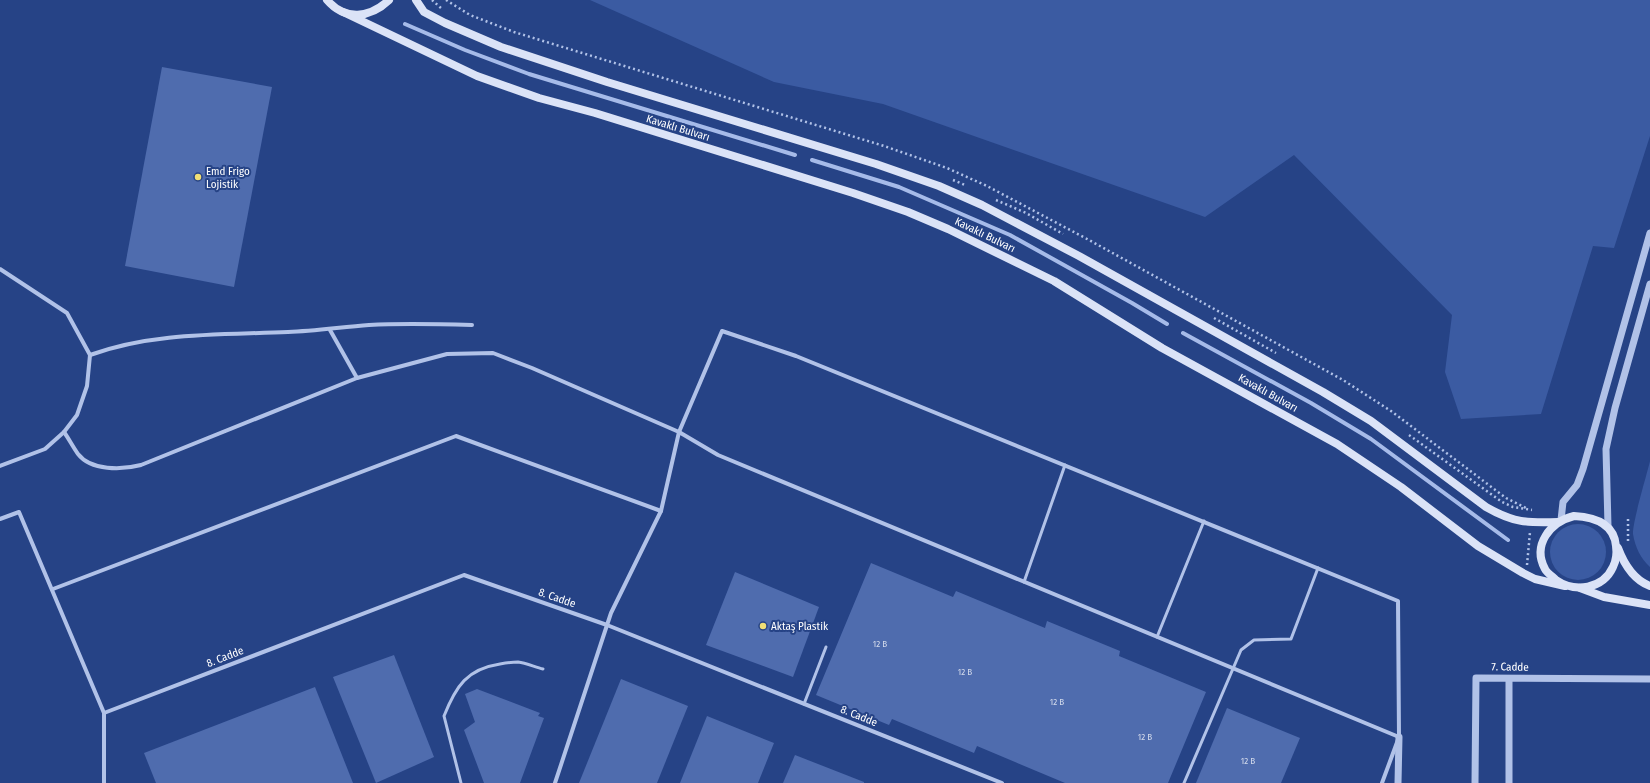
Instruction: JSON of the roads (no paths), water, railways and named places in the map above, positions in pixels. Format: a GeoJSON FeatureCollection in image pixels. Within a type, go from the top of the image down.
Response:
{"type":"FeatureCollection","features":[{"type":"Feature","properties":{"kind":"main road","name":"Kavaklı Bulvarı"},"geometry":{"type":"LineString","coordinates":[[320,0],[491,81],[539,98],[595,113],[853,193],[908,212],[948,229],[1054,281],[1162,348],[1337,444],[1401,487],[1478,546],[1523,573],[1535,579],[1565,586]]}},
{"type":"Feature","properties":{"kind":"main road","name":"Kavaklı Bulvarı"},"geometry":{"type":"LineString","coordinates":[[343,12],[356,15],[368,14],[380,8],[389,0]]}},
{"type":"Feature","properties":{"kind":"main road","name":"Kavaklı Bulvarı"},"geometry":{"type":"LineString","coordinates":[[416,0],[424,12],[444,23],[501,47],[614,84],[876,164],[939,186],[982,205],[1080,256],[1323,392],[1371,421],[1486,507],[1506,518],[1531,523],[1560,521]]}},
{"type":"Feature","properties":{"kind":"main road"},"geometry":{"type":"LineString","coordinates":[[1650,586],[1634,576],[1621,557],[1608,526],[1598,520],[1574,516],[1560,521],[1553,526],[1545,536],[1541,547],[1542,559],[1546,571],[1565,586],[1579,588],[1604,597],[1650,605]]}},
{"type":"Feature","properties":{"kind":"main road"},"geometry":{"type":"LineString","coordinates":[[1579,588],[1602,582],[1610,574],[1615,564],[1617,553],[1616,543]]}},
{"type":"Feature","properties":{"kind":"street"},"geometry":{"type":"LineString","coordinates":[[1560,521],[1563,502],[1577,485],[1583,469],[1650,233]]}},
{"type":"Feature","properties":{"kind":"street"},"geometry":{"type":"LineString","coordinates":[[0,269],[67,313],[90,355],[87,386],[77,415],[64,432],[45,449],[0,466]]}},
{"type":"Feature","properties":{"kind":"street"},"geometry":{"type":"LineString","coordinates":[[1608,526],[1606,483],[1607,443],[1614,408],[1650,284]]}},
{"type":"Feature","properties":{"kind":"street"},"geometry":{"type":"LineString","coordinates":[[90,355],[128,343],[171,337],[330,330],[369,325],[472,325]]}},
{"type":"Feature","properties":{"kind":"street"},"geometry":{"type":"LineString","coordinates":[[330,330],[356,378]]}},
{"type":"Feature","properties":{"kind":"street"},"geometry":{"type":"LineString","coordinates":[[555,783],[607,625],[661,510],[679,432],[722,331],[796,356],[1398,601],[1398,783]]}},
{"type":"Feature","properties":{"kind":"street"},"geometry":{"type":"LineString","coordinates":[[64,432],[79,455],[93,464],[108,468],[125,469],[141,465],[356,378],[447,354],[493,353],[679,432],[718,455],[1024,583],[1399,736]]}},
{"type":"Feature","properties":{"kind":"street"},"geometry":{"type":"LineString","coordinates":[[53,589],[456,436],[661,510]]}},
{"type":"Feature","properties":{"kind":"street"},"geometry":{"type":"LineString","coordinates":[[0,519],[19,512],[53,589],[104,713],[104,783]]}},
{"type":"Feature","properties":{"kind":"street","name":"8. Cadde"},"geometry":{"type":"LineString","coordinates":[[104,713],[464,575],[607,625],[1002,783]]}},
{"type":"Feature","properties":{"kind":"street","name":"7. Cadde"},"geometry":{"type":"LineString","coordinates":[[1475,783],[1476,678],[1650,679]]}},
{"type":"Feature","properties":{"kind":"street"},"geometry":{"type":"LineString","coordinates":[[1509,679],[1509,783]]}},
{"type":"Feature","properties":{"kind":"street"},"geometry":{"type":"LineString","coordinates":[[1382,783],[1399,736]]}},
{"type":"Feature","properties":{"kind":"lane"},"geometry":{"type":"LineString","coordinates":[[1024,583],[1064,465]]}},
{"type":"Feature","properties":{"kind":"lane"},"geometry":{"type":"LineString","coordinates":[[1156,637],[1204,521]]}},
{"type":"Feature","properties":{"kind":"lane"},"geometry":{"type":"LineString","coordinates":[[1184,783],[1241,650],[1254,640],[1291,639],[1318,568]]}},
{"type":"Feature","properties":{"kind":"lane"},"geometry":{"type":"LineString","coordinates":[[804,704],[826,647]]}},
{"type":"Feature","properties":{"kind":"lane"},"geometry":{"type":"LineString","coordinates":[[461,783],[444,716],[464,680],[472,672],[479,669],[508,663],[519,662],[542,669]]}},
{"type":"Feature","properties":{"kind":"waterway"},"geometry":{"type":"LineString","coordinates":[[405,24],[465,50],[529,74],[795,155]]}},
{"type":"Feature","properties":{"kind":"waterway"},"geometry":{"type":"LineString","coordinates":[[812,160],[899,187],[1010,235],[1167,324]]}},
{"type":"Feature","properties":{"kind":"waterway"},"geometry":{"type":"LineString","coordinates":[[1183,333],[1311,403],[1371,439],[1508,540]]}},
{"type":"Feature","properties":{"kind":"place","name":"Emd Frigo Lojistik"},"geometry":{"type":"Point","coordinates":[198,177]}},
{"type":"Feature","properties":{"kind":"place","name":"Aktaş Plastik"},"geometry":{"type":"Point","coordinates":[763,626]}}]}
